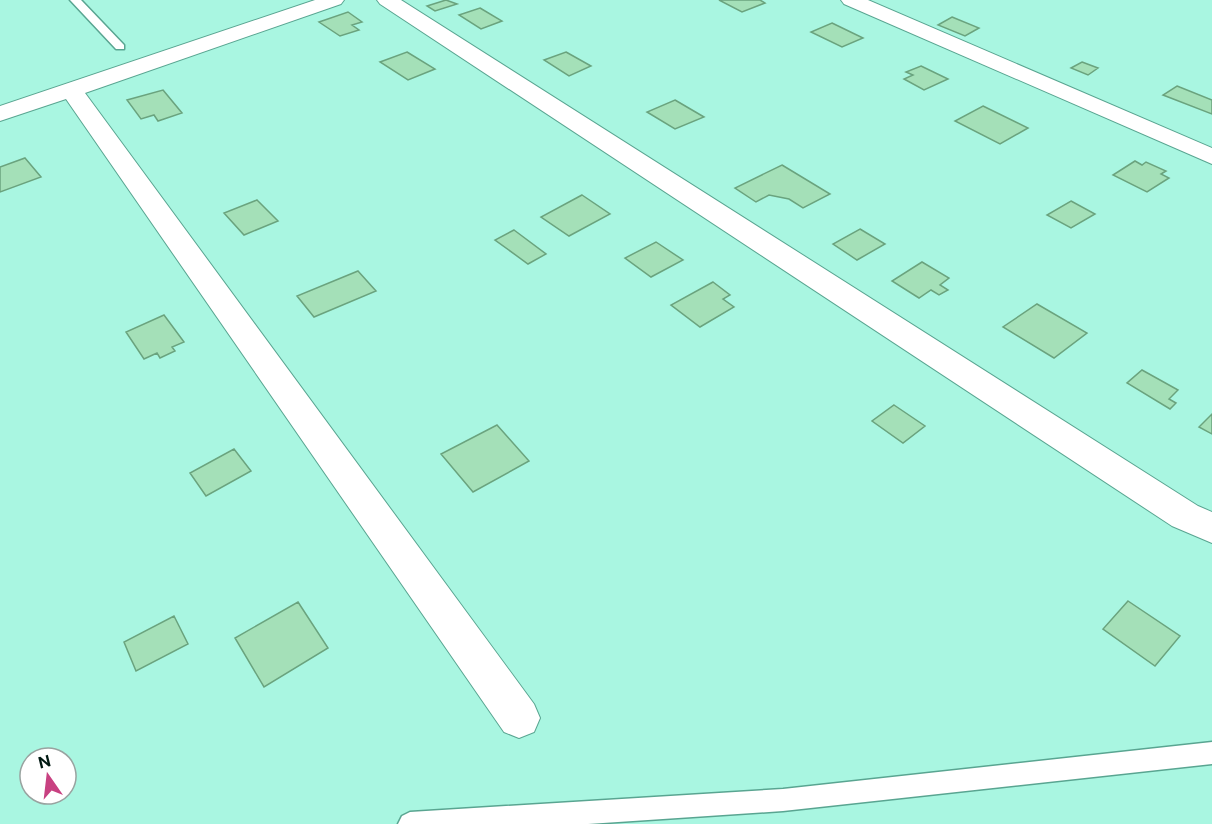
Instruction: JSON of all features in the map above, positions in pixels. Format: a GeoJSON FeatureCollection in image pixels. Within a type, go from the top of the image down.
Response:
{"type":"FeatureCollection","features":[{"type":"Feature","properties":{"kind":"street"},"geometry":{"type":"LineString","coordinates":[[0,114],[334,0]]}},
{"type":"Feature","properties":{"kind":"street"},"geometry":{"type":"LineString","coordinates":[[387,0],[1185,516],[1212,528]]}},
{"type":"Feature","properties":{"kind":"street"},"geometry":{"type":"LineString","coordinates":[[851,0],[1212,157]]}},
{"type":"Feature","properties":{"kind":"street"},"geometry":{"type":"LineString","coordinates":[[72,91],[519,718]]}},
{"type":"Feature","properties":{"kind":"lane"},"geometry":{"type":"LineString","coordinates":[[75,0],[120,47]]}},
{"type":"Feature","properties":{"kind":"lane"},"geometry":{"type":"LineString","coordinates":[[410,824],[783,800],[1212,753]]}},
{"type":"Feature","properties":{"kind":"building"},"geometry":{"type":"Polygon","coordinates":[[[446,0],[457,4],[435,11],[427,6],[446,0]]]}},
{"type":"Feature","properties":{"kind":"building"},"geometry":{"type":"Polygon","coordinates":[[[719,0],[760,0],[765,3],[742,12],[719,0]]]}},
{"type":"Feature","properties":{"kind":"building"},"geometry":{"type":"Polygon","coordinates":[[[480,8],[502,21],[481,29],[459,15],[480,8]]]}},
{"type":"Feature","properties":{"kind":"building"},"geometry":{"type":"Polygon","coordinates":[[[348,12],[362,22],[352,25],[359,30],[340,36],[319,22],[348,12]]]}},
{"type":"Feature","properties":{"kind":"building"},"geometry":{"type":"Polygon","coordinates":[[[952,17],[979,28],[965,36],[938,25],[952,17]]]}},
{"type":"Feature","properties":{"kind":"building"},"geometry":{"type":"Polygon","coordinates":[[[832,23],[863,38],[842,47],[811,32],[832,23]]]}},
{"type":"Feature","properties":{"kind":"building"},"geometry":{"type":"Polygon","coordinates":[[[407,52],[435,69],[408,80],[380,62],[407,52]]]}},
{"type":"Feature","properties":{"kind":"building"},"geometry":{"type":"Polygon","coordinates":[[[566,52],[591,66],[569,76],[544,60],[566,52]]]}},
{"type":"Feature","properties":{"kind":"building"},"geometry":{"type":"Polygon","coordinates":[[[1082,62],[1098,68],[1088,75],[1071,68],[1082,62]]]}},
{"type":"Feature","properties":{"kind":"building"},"geometry":{"type":"Polygon","coordinates":[[[921,66],[948,79],[924,90],[904,79],[913,75],[906,72],[921,66]]]}},
{"type":"Feature","properties":{"kind":"building"},"geometry":{"type":"Polygon","coordinates":[[[1177,86],[1212,100],[1212,114],[1163,95],[1177,86]]]}},
{"type":"Feature","properties":{"kind":"building"},"geometry":{"type":"Polygon","coordinates":[[[163,90],[182,113],[158,121],[154,115],[141,119],[127,100],[163,90]]]}},
{"type":"Feature","properties":{"kind":"building"},"geometry":{"type":"Polygon","coordinates":[[[675,100],[704,117],[675,129],[647,112],[675,100]]]}},
{"type":"Feature","properties":{"kind":"building"},"geometry":{"type":"Polygon","coordinates":[[[983,106],[1028,128],[1000,144],[955,121],[983,106]]]}},
{"type":"Feature","properties":{"kind":"building"},"geometry":{"type":"Polygon","coordinates":[[[25,158],[41,177],[0,192],[0,167],[25,158]]]}},
{"type":"Feature","properties":{"kind":"building"},"geometry":{"type":"Polygon","coordinates":[[[1135,161],[1142,165],[1146,162],[1166,171],[1161,174],[1169,178],[1147,192],[1113,175],[1135,161]]]}},
{"type":"Feature","properties":{"kind":"building"},"geometry":{"type":"Polygon","coordinates":[[[782,165],[830,194],[803,208],[789,199],[769,195],[756,202],[735,188],[782,165]]]}},
{"type":"Feature","properties":{"kind":"building"},"geometry":{"type":"Polygon","coordinates":[[[582,195],[610,214],[569,236],[541,217],[582,195]]]}},
{"type":"Feature","properties":{"kind":"building"},"geometry":{"type":"Polygon","coordinates":[[[257,200],[278,221],[244,235],[224,213],[257,200]]]}},
{"type":"Feature","properties":{"kind":"building"},"geometry":{"type":"Polygon","coordinates":[[[1071,201],[1095,214],[1071,228],[1047,215],[1071,201]]]}},
{"type":"Feature","properties":{"kind":"building"},"geometry":{"type":"Polygon","coordinates":[[[860,229],[885,244],[857,260],[833,244],[860,229]]]}},
{"type":"Feature","properties":{"kind":"building"},"geometry":{"type":"Polygon","coordinates":[[[514,230],[546,254],[528,264],[495,240],[514,230]]]}},
{"type":"Feature","properties":{"kind":"building"},"geometry":{"type":"Polygon","coordinates":[[[656,242],[683,260],[651,277],[625,258],[656,242]]]}},
{"type":"Feature","properties":{"kind":"building"},"geometry":{"type":"Polygon","coordinates":[[[922,262],[949,278],[940,285],[948,290],[939,295],[931,290],[919,298],[892,281],[922,262]]]}},
{"type":"Feature","properties":{"kind":"building"},"geometry":{"type":"Polygon","coordinates":[[[358,271],[376,291],[314,317],[297,296],[358,271]]]}},
{"type":"Feature","properties":{"kind":"building"},"geometry":{"type":"Polygon","coordinates":[[[713,282],[730,295],[723,299],[734,307],[700,327],[671,305],[713,282]]]}},
{"type":"Feature","properties":{"kind":"building"},"geometry":{"type":"Polygon","coordinates":[[[1037,304],[1087,333],[1054,358],[1003,327],[1037,304]]]}},
{"type":"Feature","properties":{"kind":"building"},"geometry":{"type":"Polygon","coordinates":[[[164,315],[184,342],[172,347],[175,351],[160,358],[157,353],[144,359],[126,332],[164,315]]]}},
{"type":"Feature","properties":{"kind":"building"},"geometry":{"type":"Polygon","coordinates":[[[1142,370],[1178,390],[1169,399],[1176,403],[1170,409],[1127,383],[1142,370]]]}},
{"type":"Feature","properties":{"kind":"building"},"geometry":{"type":"Polygon","coordinates":[[[894,405],[925,426],[903,443],[872,421],[894,405]]]}},
{"type":"Feature","properties":{"kind":"building"},"geometry":{"type":"Polygon","coordinates":[[[1212,414],[1212,434],[1199,427],[1212,414]]]}},
{"type":"Feature","properties":{"kind":"building"},"geometry":{"type":"Polygon","coordinates":[[[497,425],[529,461],[473,492],[441,454],[497,425]]]}},
{"type":"Feature","properties":{"kind":"building"},"geometry":{"type":"Polygon","coordinates":[[[234,449],[251,471],[206,496],[190,473],[234,449]]]}},
{"type":"Feature","properties":{"kind":"building"},"geometry":{"type":"Polygon","coordinates":[[[1128,601],[1180,636],[1155,666],[1103,629],[1128,601]]]}},
{"type":"Feature","properties":{"kind":"building"},"geometry":{"type":"Polygon","coordinates":[[[298,602],[328,648],[264,687],[235,638],[298,602]]]}},
{"type":"Feature","properties":{"kind":"building"},"geometry":{"type":"Polygon","coordinates":[[[174,616],[188,644],[136,671],[124,642],[174,616]]]}}]}
